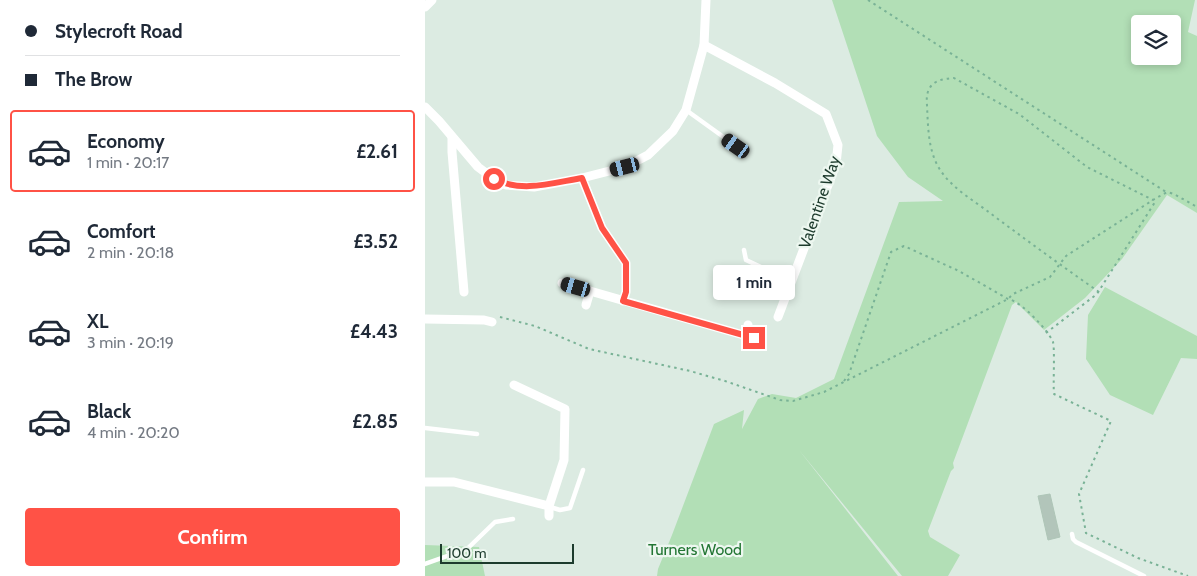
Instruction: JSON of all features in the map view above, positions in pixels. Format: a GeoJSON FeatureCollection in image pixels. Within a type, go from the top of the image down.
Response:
{"type":"FeatureCollection","features":[{"type":"Feature","properties":{"kind":"street"},"geometry":{"type":"LineString","coordinates":[[425,7],[432,0]]}},
{"type":"Feature","properties":{"kind":"street"},"geometry":{"type":"LineString","coordinates":[[425,107],[478,168],[506,185],[534,187],[582,178],[625,167],[648,155],[673,132],[686,110],[703,45],[706,0]]}},
{"type":"Feature","properties":{"kind":"street","name":"Valentine Way"},"geometry":{"type":"LineString","coordinates":[[703,45],[775,83],[826,114],[838,145],[836,164],[790,280],[778,317]]}},
{"type":"Feature","properties":{"kind":"street"},"geometry":{"type":"LineString","coordinates":[[452,137],[464,292]]}},
{"type":"Feature","properties":{"kind":"street"},"geometry":{"type":"LineString","coordinates":[[582,178],[602,228],[626,263],[626,292],[623,301]]}},
{"type":"Feature","properties":{"kind":"street"},"geometry":{"type":"LineString","coordinates":[[779,275],[790,280]]}},
{"type":"Feature","properties":{"kind":"street"},"geometry":{"type":"LineString","coordinates":[[562,283],[751,337],[749,325]]}},
{"type":"Feature","properties":{"kind":"street"},"geometry":{"type":"LineString","coordinates":[[586,306],[590,291]]}},
{"type":"Feature","properties":{"kind":"street"},"geometry":{"type":"LineString","coordinates":[[425,319],[493,319]]}},
{"type":"Feature","properties":{"kind":"street"},"geometry":{"type":"LineString","coordinates":[[425,482],[454,482],[549,511],[564,460],[565,410],[514,385]]}},
{"type":"Feature","properties":{"kind":"lane"},"geometry":{"type":"LineString","coordinates":[[686,110],[736,146]]}},
{"type":"Feature","properties":{"kind":"lane"},"geometry":{"type":"LineString","coordinates":[[744,250],[746,260],[779,275]]}},
{"type":"Feature","properties":{"kind":"lane"},"geometry":{"type":"LineString","coordinates":[[425,428],[477,434]]}},
{"type":"Feature","properties":{"kind":"lane"},"geometry":{"type":"LineString","coordinates":[[549,511],[570,508],[583,470]]}},
{"type":"Feature","properties":{"kind":"lane"},"geometry":{"type":"LineString","coordinates":[[425,564],[467,550],[495,522],[513,519]]}},
{"type":"Feature","properties":{"kind":"lane"},"geometry":{"type":"LineString","coordinates":[[1072,534],[1076,542],[1144,576]]}},
{"type":"Feature","properties":{"kind":"path"},"geometry":{"type":"LineString","coordinates":[[868,0],[1167,192],[1197,207]]}},
{"type":"Feature","properties":{"kind":"path"},"geometry":{"type":"LineString","coordinates":[[1099,292],[955,186],[939,169],[929,135],[926,96],[933,84],[942,78],[954,78],[1019,114],[1087,168],[1153,200]]}},
{"type":"Feature","properties":{"kind":"path"},"geometry":{"type":"LineString","coordinates":[[493,319],[535,326],[589,349],[690,371],[780,400],[793,401],[824,392],[1008,299],[1013,294],[1050,277],[1066,256],[1167,192]]}},
{"type":"Feature","properties":{"kind":"path"},"geometry":{"type":"LineString","coordinates":[[1046,333],[1099,292],[1155,202],[1153,200]]}},
{"type":"Feature","properties":{"kind":"path"},"geometry":{"type":"LineString","coordinates":[[843,382],[849,374],[891,252],[904,246],[959,271],[1008,299],[1015,300],[1025,307],[1053,342],[1054,394],[1111,421],[1079,494],[1087,533],[1138,558],[1188,576]]}},
{"type":"Feature","properties":{"kind":"green space","name":"Turners Wood"},"geometry":{"type":"Polygon","coordinates":[[[832,0],[1195,0],[1188,32],[1197,36],[1197,213],[1167,195],[1122,259],[1085,298],[1044,330],[1016,302],[1012,305],[953,463],[954,468],[951,471],[928,531],[930,537],[960,555],[948,576],[902,576],[799,450],[898,576],[657,576],[658,569],[714,424],[744,410],[742,429],[758,399],[772,394],[796,398],[834,379],[899,202],[943,201],[908,177],[877,136],[832,0]]]}},
{"type":"Feature","properties":{"kind":"green space"},"geometry":{"type":"Polygon","coordinates":[[[1105,287],[1197,336],[1197,359],[1181,358],[1153,415],[1110,395],[1086,359],[1088,315],[1105,287]]]}},
{"type":"Feature","properties":{"kind":"green space"},"geometry":{"type":"Polygon","coordinates":[[[425,545],[479,547],[485,576],[425,576],[425,545]]]}},
{"type":"Feature","properties":{"kind":"building"},"geometry":{"type":"Polygon","coordinates":[[[1050,494],[1060,537],[1048,540],[1038,496],[1050,494]]]}},
{"type":"Feature","properties":{"kind":"route"},"geometry":{"type":"LineString","coordinates":[[494,179],[506,185],[534,187],[582,178],[602,228],[626,263],[626,292],[623,301],[754,338]]}}]}
